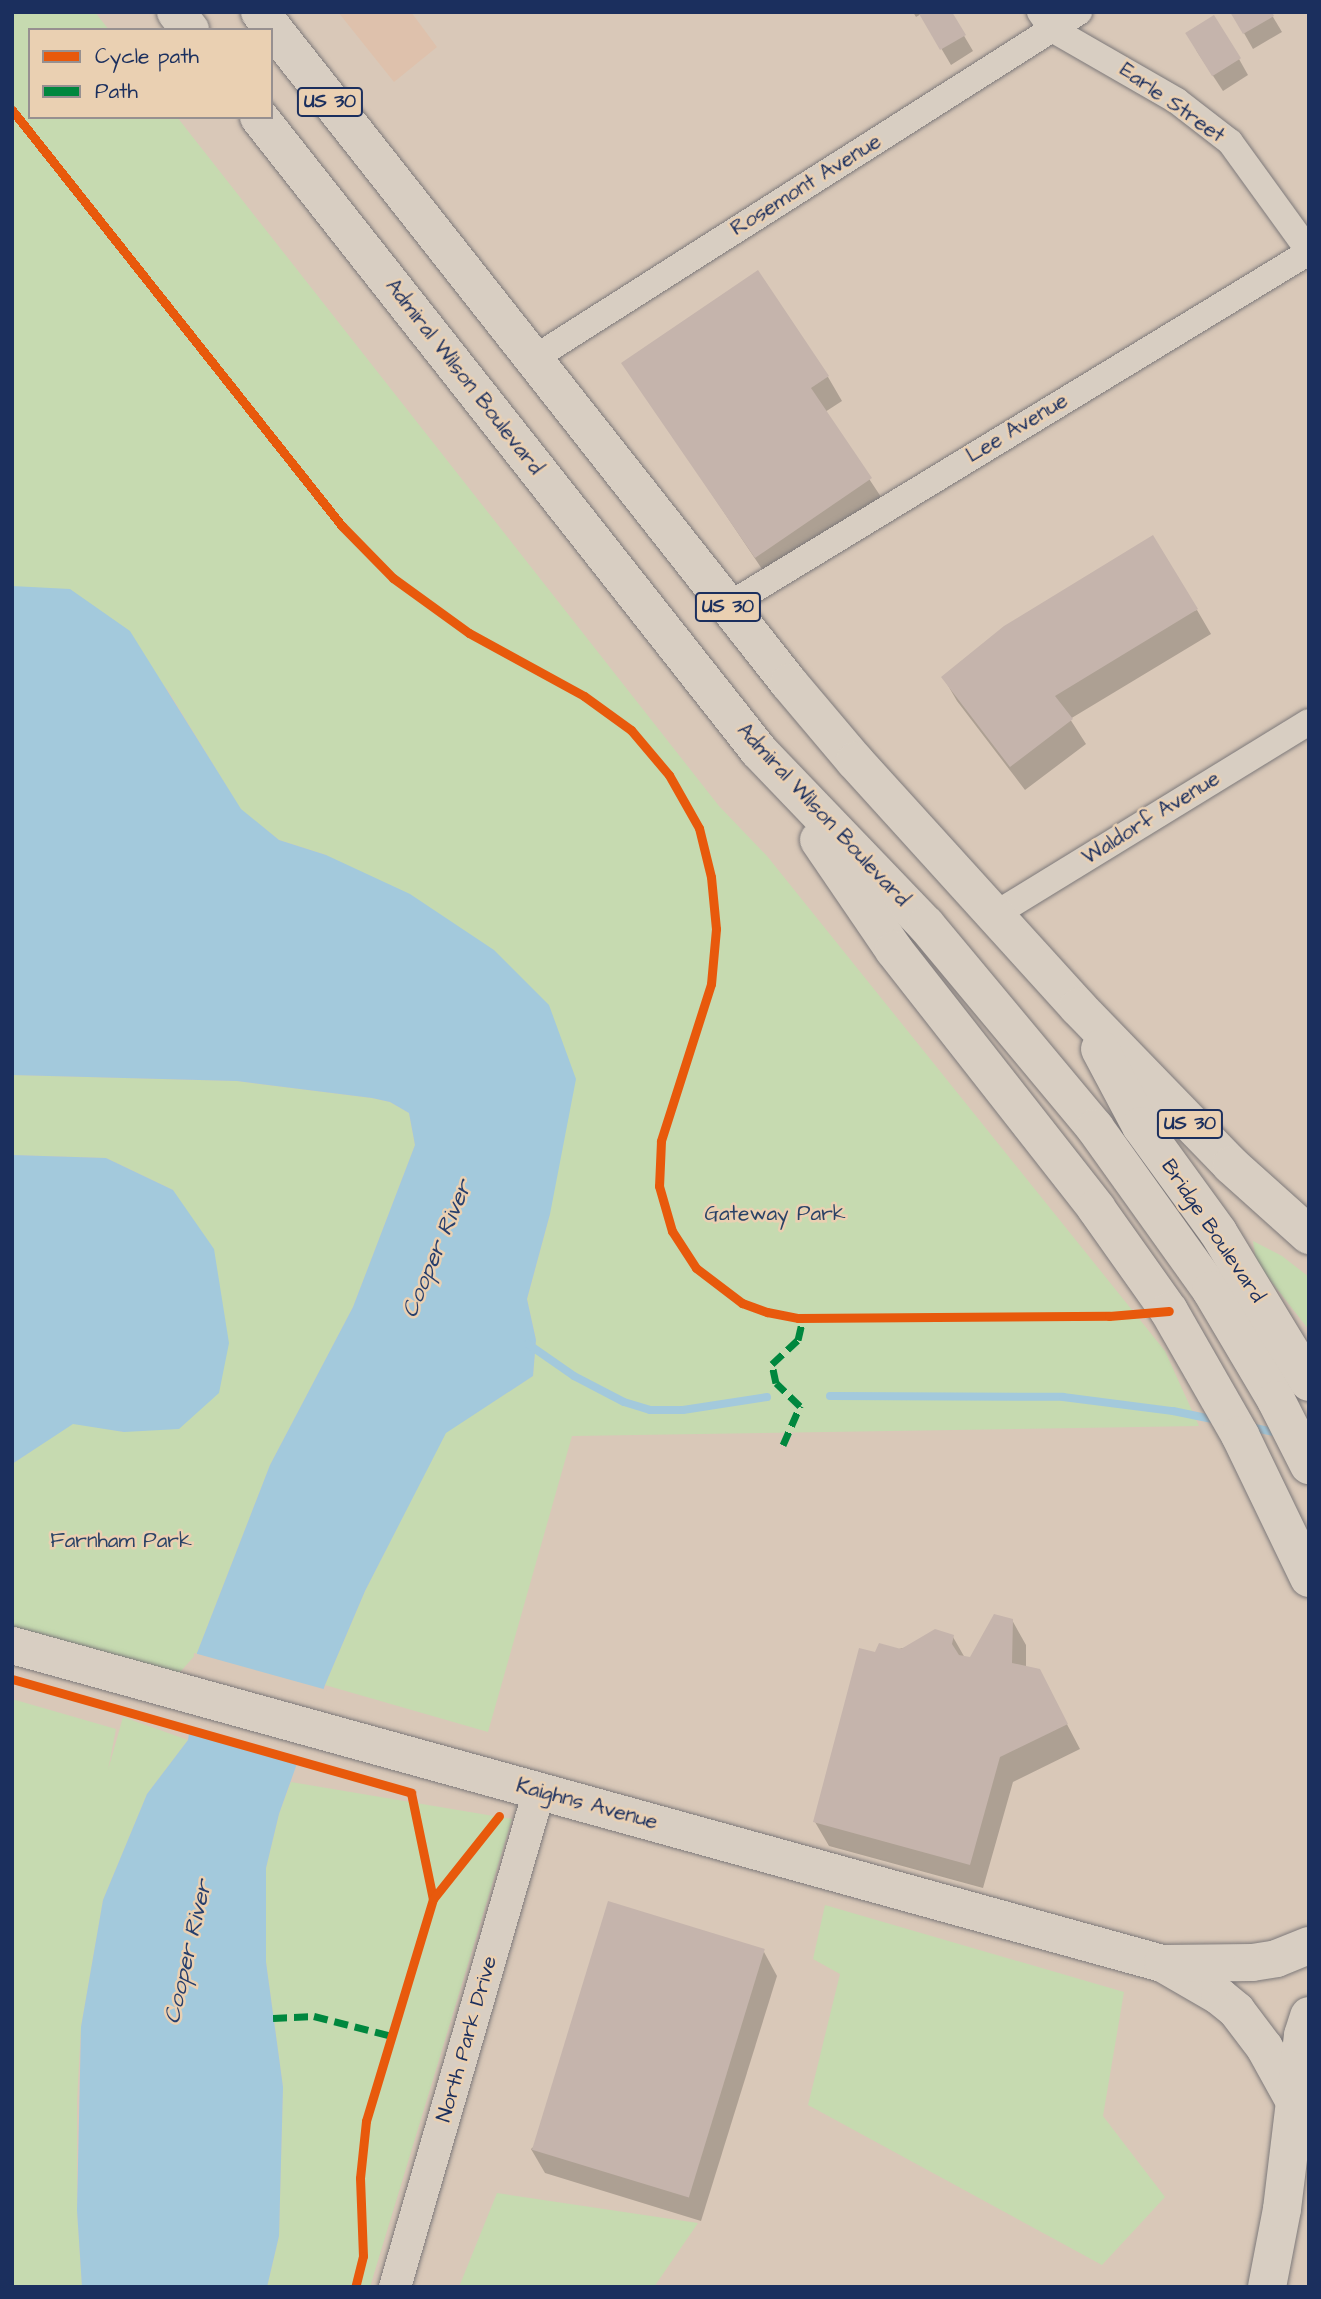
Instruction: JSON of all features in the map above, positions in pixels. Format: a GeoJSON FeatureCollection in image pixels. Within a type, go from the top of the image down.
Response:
{"type":"FeatureCollection","features":[{"type":"Feature","properties":{"kind":"highway"},"geometry":{"type":"LineString","coordinates":[[176,12],[188,28]]}},
{"type":"Feature","properties":{"kind":"highway","name":"US 30"},"geometry":{"type":"LineString","coordinates":[[260,12],[273,28]]}},
{"type":"Feature","properties":{"kind":"highway","name":"US 30"},"geometry":{"type":"LineString","coordinates":[[273,29],[727,606],[847,751],[1078,1007],[1222,1157],[1309,1235]]}},
{"type":"Feature","properties":{"kind":"highway","name":"Admiral Wilson Boulevard"},"geometry":{"type":"LineString","coordinates":[[261,119],[759,751],[926,925],[1088,1119],[1205,1280],[1276,1400],[1307,1462]]}},
{"type":"Feature","properties":{"kind":"highway"},"geometry":{"type":"LineString","coordinates":[[759,751],[894,950],[1126,1250],[1169,1311],[1264,1481],[1309,1578]]}},
{"type":"Feature","properties":{"kind":"highway","name":"Bridge Boulevard"},"geometry":{"type":"LineString","coordinates":[[1078,1007],[1141,1126],[1218,1233],[1309,1381]]}},
{"type":"Feature","properties":{"kind":"highway"},"geometry":{"type":"LineString","coordinates":[[1267,2287],[1302,2115],[1303,2035],[1309,2016]]}},
{"type":"Feature","properties":{"kind":"main road","name":"Kaighns Avenue"},"geometry":{"type":"LineString","coordinates":[[12,1645],[1162,1963],[1219,1996],[1236,2010],[1258,2038],[1302,2115]]}},
{"type":"Feature","properties":{"kind":"main road","name":"Kaighns Avenue"},"geometry":{"type":"LineString","coordinates":[[1162,1963],[1252,1962],[1276,1958],[1309,1945]]}},
{"type":"Feature","properties":{"kind":"street","name":"Rosemont Avenue"},"geometry":{"type":"LineString","coordinates":[[533,359],[1046,21],[1079,12]]}},
{"type":"Feature","properties":{"kind":"street","name":"Earle Street"},"geometry":{"type":"LineString","coordinates":[[1046,21],[1177,101],[1230,142],[1309,252]]}},
{"type":"Feature","properties":{"kind":"street","name":"Lee Avenue"},"geometry":{"type":"LineString","coordinates":[[727,606],[1309,252]]}},
{"type":"Feature","properties":{"kind":"street","name":"Waldorf Avenue"},"geometry":{"type":"LineString","coordinates":[[994,915],[1309,722]]}},
{"type":"Feature","properties":{"kind":"street","name":"North Park Drive"},"geometry":{"type":"LineString","coordinates":[[395,2287],[539,1791]]}},
{"type":"Feature","properties":{"kind":"shaded area"},"geometry":{"type":"Polygon","coordinates":[[[338,12],[411,12],[437,47],[394,82],[338,12]]]}},
{"type":"Feature","properties":{"kind":"green space","name":"Gateway Park"},"geometry":{"type":"Polygon","coordinates":[[[12,12],[95,12],[107,28],[28,28],[28,119],[179,119],[719,806],[767,856],[1165,1351],[1199,1426],[572,1436],[488,1732],[325,1685],[365,1591],[446,1432],[533,1376],[536,1340],[527,1299],[550,1214],[326,855],[279,840],[241,810],[167,689],[12,586],[12,12]]]}},
{"type":"Feature","properties":{"kind":"green space","name":"Farnham Park"},"geometry":{"type":"Polygon","coordinates":[[[12,1075],[237,1081],[372,1098],[390,1102],[409,1113],[415,1145],[353,1307],[270,1465],[197,1653],[166,1688],[12,1645],[12,1464],[73,1423],[124,1432],[173,1190],[106,1158],[12,1155],[12,1075]]]}},
{"type":"Feature","properties":{"kind":"green space"},"geometry":{"type":"Polygon","coordinates":[[[1253,1241],[1282,1256],[1309,1277],[1309,1330],[1256,1262],[1253,1241]]]}},
{"type":"Feature","properties":{"kind":"green space"},"geometry":{"type":"Polygon","coordinates":[[[12,1699],[116,1729],[108,1770],[123,1717],[188,1740],[147,1794],[103,1900],[81,2027],[77,2101],[77,2210],[82,2287],[12,2287],[12,1699]]]}},
{"type":"Feature","properties":{"kind":"green space"},"geometry":{"type":"Polygon","coordinates":[[[291,1782],[512,1819],[370,2287],[267,2287],[279,2236],[283,2087],[266,1962],[266,1868],[279,1814],[291,1782]]]}},
{"type":"Feature","properties":{"kind":"green space"},"geometry":{"type":"Polygon","coordinates":[[[825,1905],[1124,1992],[1103,2116],[1165,2197],[1102,2265],[808,2105],[840,1974],[813,1959],[825,1905]]]}},
{"type":"Feature","properties":{"kind":"green space"},"geometry":{"type":"Polygon","coordinates":[[[497,2193],[698,2223],[654,2287],[459,2287],[497,2193]]]}},
{"type":"Feature","properties":{"kind":"water","name":"Cooper River"},"geometry":{"type":"Polygon","coordinates":[[[12,586],[70,589],[130,631],[241,809],[279,840],[326,855],[410,894],[494,950],[549,1005],[576,1079],[550,1214],[527,1299],[536,1340],[533,1376],[446,1433],[365,1591],[325,1685],[279,1814],[266,1868],[266,1962],[283,2087],[279,2236],[267,2287],[82,2287],[77,2210],[81,2027],[103,1900],[147,1794],[188,1740],[197,1686],[197,1653],[270,1465],[353,1307],[415,1145],[409,1113],[390,1102],[372,1098],[237,1081],[12,1075],[12,586]]]}},
{"type":"Feature","properties":{"kind":"water"},"geometry":{"type":"Polygon","coordinates":[[[12,1155],[106,1158],[173,1190],[214,1249],[229,1343],[219,1393],[179,1429],[124,1432],[73,1424],[12,1464],[12,1155]]]}},
{"type":"Feature","properties":{"kind":"pier"},"geometry":{"type":"Polygon","coordinates":[[[194,1653],[327,1690],[301,1765],[186,1733],[193,1685],[194,1653]]]}},
{"type":"Feature","properties":{"kind":"building"},"geometry":{"type":"Polygon","coordinates":[[[918,12],[952,12],[966,35],[940,50],[918,12]]]}},
{"type":"Feature","properties":{"kind":"building"},"geometry":{"type":"Polygon","coordinates":[[[1230,12],[1272,12],[1274,16],[1243,34],[1230,12]]]}},
{"type":"Feature","properties":{"kind":"building"},"geometry":{"type":"Polygon","coordinates":[[[1214,15],[1241,58],[1212,76],[1185,33],[1214,15]]]}},
{"type":"Feature","properties":{"kind":"building"},"geometry":{"type":"Polygon","coordinates":[[[758,270],[829,376],[811,388],[872,478],[755,558],[621,363],[758,270]]]}},
{"type":"Feature","properties":{"kind":"building"},"geometry":{"type":"Polygon","coordinates":[[[1153,535],[1198,609],[1055,696],[1073,719],[1010,767],[941,677],[1004,626],[1153,535]]]}},
{"type":"Feature","properties":{"kind":"building"},"geometry":{"type":"Polygon","coordinates":[[[994,1614],[1013,1619],[1012,1663],[1040,1669],[1068,1724],[1000,1757],[970,1865],[813,1822],[859,1648],[875,1652],[879,1643],[901,1649],[935,1629],[954,1635],[952,1644],[959,1655],[970,1657],[994,1614]]]}},
{"type":"Feature","properties":{"kind":"building"},"geometry":{"type":"Polygon","coordinates":[[[608,1901],[765,1949],[689,2198],[532,2150],[608,1901]]]}},
{"type":"Feature","properties":{"kind":"waterway"},"geometry":{"type":"LineString","coordinates":[[528,1344],[574,1376],[624,1402],[650,1410],[683,1410],[767,1397]]}},
{"type":"Feature","properties":{"kind":"waterway"},"geometry":{"type":"LineString","coordinates":[[830,1396],[1063,1397],[1173,1411],[1217,1420]]}},
{"type":"Feature","properties":{"kind":"waterway"},"geometry":{"type":"LineString","coordinates":[[1250,1427],[1278,1433]]}},
{"type":"Feature","properties":{"kind":"marked path"},"geometry":{"type":"LineString","coordinates":[[783,1445],[800,1406],[776,1383],[772,1364],[798,1340],[803,1318]]}},
{"type":"Feature","properties":{"kind":"marked path"},"geometry":{"type":"LineString","coordinates":[[273,2018],[314,2016],[392,2036]]}},
{"type":"Feature","properties":{"kind":"cycle path"},"geometry":{"type":"LineString","coordinates":[[12,110],[342,526],[393,578],[469,633],[584,696],[631,730],[669,775],[699,828],[711,877],[716,929],[711,984],[661,1141],[659,1186],[672,1231],[696,1268],[742,1303],[767,1312],[798,1318],[1109,1316],[1169,1311]]}},
{"type":"Feature","properties":{"kind":"cycle path"},"geometry":{"type":"LineString","coordinates":[[12,1679],[411,1793],[433,1899],[366,2121],[360,2178],[363,2256],[355,2287]]}},
{"type":"Feature","properties":{"kind":"cycle path"},"geometry":{"type":"LineString","coordinates":[[433,1899],[499,1816]]}}]}
